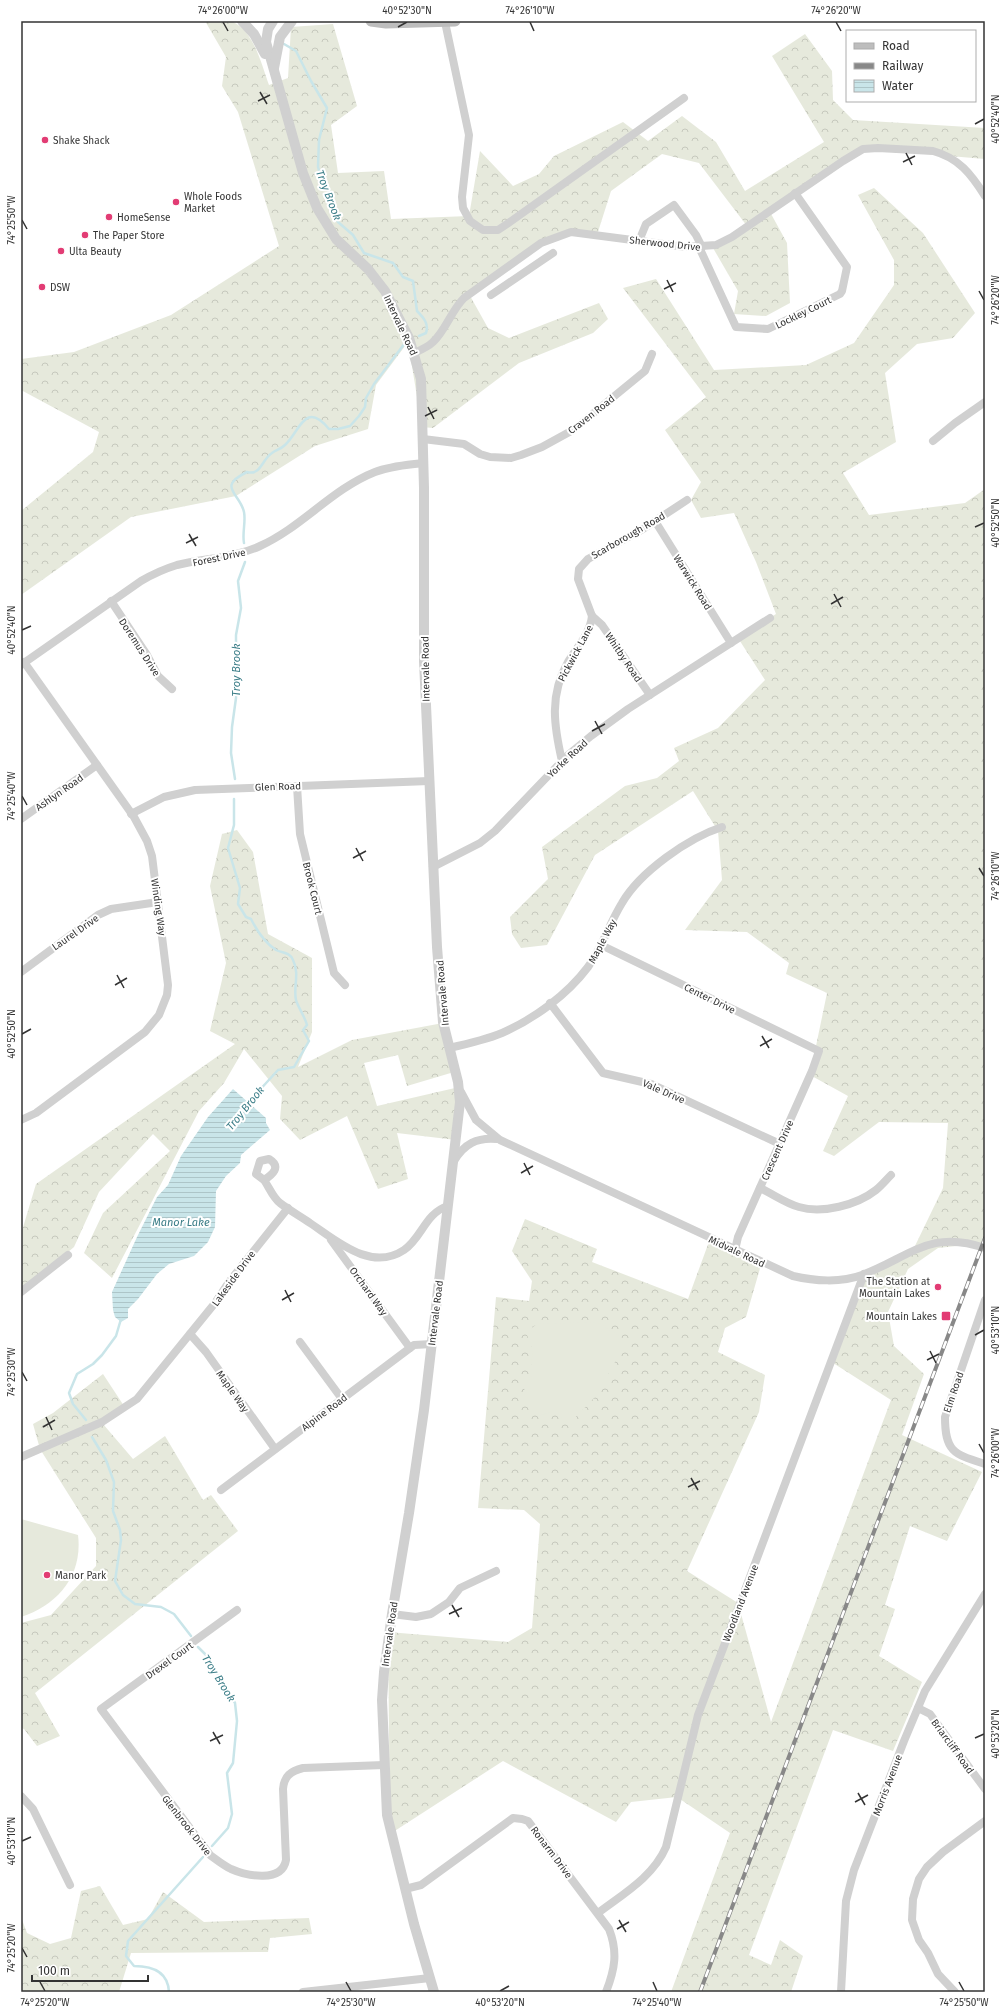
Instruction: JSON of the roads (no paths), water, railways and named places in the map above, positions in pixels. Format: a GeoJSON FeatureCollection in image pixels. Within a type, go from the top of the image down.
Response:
{"type":"FeatureCollection","features":[{"type":"Feature","properties":{"kind":"main road"},"geometry":{"type":"LineString","coordinates":[[371,21],[386,23],[450,22]]}},
{"type":"Feature","properties":{"kind":"street"},"geometry":{"type":"LineString","coordinates":[[242,21],[254,34],[261,45],[276,79]]}},
{"type":"Feature","properties":{"kind":"street","name":"Intervale Road"},"geometry":{"type":"LineString","coordinates":[[273,21],[268,29],[266,42],[303,173],[317,208],[336,239],[368,269],[385,291],[414,353],[421,379],[423,439],[424,661],[433,867],[443,1022],[458,1082],[459,1120],[412,1498],[392,1614],[384,1672],[382,1700],[387,1815],[405,1889],[434,1992]]}},
{"type":"Feature","properties":{"kind":"street","name":"Intervale Road"},"geometry":{"type":"LineString","coordinates":[[274,68],[280,37],[292,21]]}},
{"type":"Feature","properties":{"kind":"street"},"geometry":{"type":"LineString","coordinates":[[450,22],[469,135],[462,197],[463,208],[470,221],[483,230],[493,231],[507,224],[684,98]]}},
{"type":"Feature","properties":{"kind":"street","name":"Sherwood Drive"},"geometry":{"type":"LineString","coordinates":[[414,353],[428,346],[436,339],[457,306],[464,298],[541,243],[571,232],[700,247],[723,242],[858,152],[878,148],[933,151],[949,157],[963,166],[970,173],[985,196]]}},
{"type":"Feature","properties":{"kind":"street","name":"Lockley Court"},"geometry":{"type":"LineString","coordinates":[[700,247],[736,327],[768,329],[840,294],[847,267],[795,193]]}},
{"type":"Feature","properties":{"kind":"street"},"geometry":{"type":"LineString","coordinates":[[639,241],[646,224],[674,205],[696,235],[700,247]]}},
{"type":"Feature","properties":{"kind":"street"},"geometry":{"type":"LineString","coordinates":[[491,295],[531,266],[553,253]]}},
{"type":"Feature","properties":{"kind":"street"},"geometry":{"type":"LineString","coordinates":[[523,256],[531,266]]}},
{"type":"Feature","properties":{"kind":"street","name":"Craven Road"},"geometry":{"type":"LineString","coordinates":[[423,439],[464,444],[480,454],[490,457],[511,458],[521,455],[542,447],[573,430],[644,371],[652,354]]}},
{"type":"Feature","properties":{"kind":"street"},"geometry":{"type":"LineString","coordinates":[[933,441],[955,422],[985,402]]}},
{"type":"Feature","properties":{"kind":"street","name":"Forest Drive"},"geometry":{"type":"LineString","coordinates":[[23,663],[141,581],[170,568],[240,553],[265,544],[347,486],[371,473],[392,467],[423,463]]}},
{"type":"Feature","properties":{"kind":"street","name":"Scarborough Road"},"geometry":{"type":"LineString","coordinates":[[578,577],[579,569],[588,559],[623,541],[687,500]]}},
{"type":"Feature","properties":{"kind":"street","name":"Warwick Road"},"geometry":{"type":"LineString","coordinates":[[655,521],[732,643]]}},
{"type":"Feature","properties":{"kind":"street","name":"Whitby Road"},"geometry":{"type":"LineString","coordinates":[[578,577],[592,616],[602,625],[650,695]]}},
{"type":"Feature","properties":{"kind":"street","name":"Doremus Drive"},"geometry":{"type":"LineString","coordinates":[[111,601],[147,655],[158,676],[172,690]]}},
{"type":"Feature","properties":{"kind":"street","name":"Pickwick Lane"},"geometry":{"type":"LineString","coordinates":[[562,761],[555,729],[554,714],[557,688],[567,663],[589,629],[592,616]]}},
{"type":"Feature","properties":{"kind":"street","name":"Yorke Road"},"geometry":{"type":"LineString","coordinates":[[433,867],[480,843],[495,831],[562,761],[591,736],[650,695],[770,618]]}},
{"type":"Feature","properties":{"kind":"street","name":"Winding Way"},"geometry":{"type":"LineString","coordinates":[[21,1120],[36,1113],[145,1032],[159,1015],[167,995],[168,980],[158,902],[149,848],[140,826],[23,663]]}},
{"type":"Feature","properties":{"kind":"street","name":"Ashlyn Road"},"geometry":{"type":"LineString","coordinates":[[21,818],[97,765]]}},
{"type":"Feature","properties":{"kind":"street","name":"Glen Road"},"geometry":{"type":"LineString","coordinates":[[131,814],[164,797],[179,792],[195,790],[429,781]]}},
{"type":"Feature","properties":{"kind":"street","name":"Brook Court"},"geometry":{"type":"LineString","coordinates":[[297,786],[300,834],[334,973],[344,985]]}},
{"type":"Feature","properties":{"kind":"street","name":"Maple Way"},"geometry":{"type":"LineString","coordinates":[[449,1048],[503,1032],[528,1019],[550,1003],[577,980],[588,966],[601,946],[622,903],[631,890],[662,862],[705,833],[722,827]]}},
{"type":"Feature","properties":{"kind":"street","name":"Laurel Drive"},"geometry":{"type":"LineString","coordinates":[[21,972],[98,915],[111,909],[158,902]]}},
{"type":"Feature","properties":{"kind":"street","name":"Center Drive"},"geometry":{"type":"LineString","coordinates":[[601,946],[818,1050]]}},
{"type":"Feature","properties":{"kind":"street","name":"Vale Drive"},"geometry":{"type":"LineString","coordinates":[[550,1003],[603,1073],[651,1084],[780,1144]]}},
{"type":"Feature","properties":{"kind":"street","name":"Crescent Drive"},"geometry":{"type":"LineString","coordinates":[[735,1250],[738,1237],[812,1071],[818,1050]]}},
{"type":"Feature","properties":{"kind":"street","name":"Midvale Road"},"geometry":{"type":"LineString","coordinates":[[458,1082],[463,1098],[470,1112],[484,1128],[500,1140],[783,1273],[803,1279],[829,1280],[864,1274],[902,1254],[927,1244],[962,1241],[985,1248]]}},
{"type":"Feature","properties":{"kind":"street","name":"Midvale Road"},"geometry":{"type":"LineString","coordinates":[[453,1163],[461,1150],[476,1141],[484,1138],[500,1140]]}},
{"type":"Feature","properties":{"kind":"street"},"geometry":{"type":"LineString","coordinates":[[760,1188],[800,1207],[819,1209],[836,1207],[866,1196],[875,1191],[892,1175]]}},
{"type":"Feature","properties":{"kind":"street"},"geometry":{"type":"LineString","coordinates":[[264,1180],[278,1202],[327,1234],[363,1255],[380,1258],[389,1257],[404,1250],[412,1244],[430,1217],[439,1208],[448,1206]]}},
{"type":"Feature","properties":{"kind":"street","name":"Lakeside Drive"},"geometry":{"type":"LineString","coordinates":[[21,1457],[102,1422],[125,1408],[141,1394],[215,1304],[229,1282],[288,1208]]}},
{"type":"Feature","properties":{"kind":"street","name":"Orchard Way"},"geometry":{"type":"LineString","coordinates":[[327,1234],[410,1348]]}},
{"type":"Feature","properties":{"kind":"street"},"geometry":{"type":"LineString","coordinates":[[21,1292],[68,1255]]}},
{"type":"Feature","properties":{"kind":"street","name":"Woodland Avenue"},"geometry":{"type":"LineString","coordinates":[[598,1913],[649,1874],[662,1857],[666,1847],[698,1715],[864,1274]]}},
{"type":"Feature","properties":{"kind":"street","name":"Elm Road"},"geometry":{"type":"LineString","coordinates":[[985,1300],[945,1417],[945,1424],[947,1440],[958,1456],[985,1464]]}},
{"type":"Feature","properties":{"kind":"street","name":"Maple Way"},"geometry":{"type":"LineString","coordinates":[[190,1334],[206,1352],[275,1449]]}},
{"type":"Feature","properties":{"kind":"street"},"geometry":{"type":"LineString","coordinates":[[300,1342],[342,1399]]}},
{"type":"Feature","properties":{"kind":"street","name":"Alpine Road"},"geometry":{"type":"LineString","coordinates":[[220,1490],[414,1345],[432,1344]]}},
{"type":"Feature","properties":{"kind":"street"},"geometry":{"type":"LineString","coordinates":[[392,1614],[416,1617],[431,1614],[449,1602],[460,1588],[496,1571]]}},
{"type":"Feature","properties":{"kind":"street","name":"Morris Avenue"},"geometry":{"type":"LineString","coordinates":[[841,1992],[846,1901],[849,1884],[918,1708],[936,1672],[985,1594]]}},
{"type":"Feature","properties":{"kind":"street","name":"Drexel Court"},"geometry":{"type":"LineString","coordinates":[[101,1709],[237,1610]]}},
{"type":"Feature","properties":{"kind":"street","name":"Briarcliff Road"},"geometry":{"type":"LineString","coordinates":[[918,1708],[930,1714],[985,1789]]}},
{"type":"Feature","properties":{"kind":"street","name":"Glenbrook Drive"},"geometry":{"type":"LineString","coordinates":[[101,1709],[203,1847],[221,1864],[242,1873],[268,1876],[278,1873],[285,1866],[284,1783],[286,1778],[293,1771],[303,1768],[384,1765]]}},
{"type":"Feature","properties":{"kind":"street"},"geometry":{"type":"LineString","coordinates":[[21,1796],[33,1809],[70,1885]]}},
{"type":"Feature","properties":{"kind":"street","name":"Ronarm Drive"},"geometry":{"type":"LineString","coordinates":[[405,1889],[421,1885],[513,1818],[528,1821],[598,1913],[608,1929],[615,1951],[614,1972],[606,1992]]}},
{"type":"Feature","properties":{"kind":"street"},"geometry":{"type":"LineString","coordinates":[[955,1992],[938,1974],[928,1953],[919,1940],[912,1920],[913,1899],[919,1879],[927,1867],[943,1852],[985,1821]]}},
{"type":"Feature","properties":{"kind":"street"},"geometry":{"type":"LineString","coordinates":[[303,1992],[342,1990],[430,1978]]}},
{"type":"Feature","properties":{"kind":"water","name":"Manor Lake"},"geometry":{"type":"Polygon","coordinates":[[[233,1089],[266,1118],[266,1123],[270,1130],[241,1155],[240,1163],[226,1176],[216,1191],[215,1227],[208,1242],[194,1256],[169,1264],[157,1274],[138,1299],[128,1309],[128,1318],[121,1322],[115,1317],[112,1292],[137,1237],[157,1197],[168,1185],[181,1156],[208,1117],[233,1089]]]}},
{"type":"Feature","properties":{"kind":"waterway","name":"Troy Brook"},"geometry":{"type":"LineString","coordinates":[[284,44],[296,51],[327,108],[319,140],[318,167],[323,183],[329,190],[330,204],[338,222],[353,235],[364,253],[393,263],[403,277],[413,281],[417,311],[424,319],[427,327],[426,333],[419,336]]}},
{"type":"Feature","properties":{"kind":"waterway","name":"Troy Brook"},"geometry":{"type":"LineString","coordinates":[[244,543],[244,512],[242,505],[232,490],[231,486],[233,482],[247,472],[255,472],[269,456],[285,445],[299,426],[308,418],[314,417],[321,421],[329,429],[338,429],[350,426],[365,407],[366,398],[374,384],[405,343]]}},
{"type":"Feature","properties":{"kind":"waterway","name":"Troy Brook"},"geometry":{"type":"LineString","coordinates":[[235,779],[231,753],[232,727],[236,698],[236,635],[241,608],[238,581],[245,562]]}},
{"type":"Feature","properties":{"kind":"waterway","name":"Troy Brook"},"geometry":{"type":"LineString","coordinates":[[234,799],[234,825],[228,848],[240,888],[238,904],[246,917],[251,919],[264,940],[276,950],[292,957],[296,970],[296,1000],[305,1018],[307,1025],[303,1030],[309,1041],[294,1067],[278,1070],[246,1105]]}},
{"type":"Feature","properties":{"kind":"waterway","name":"Troy Brook"},"geometry":{"type":"LineString","coordinates":[[86,1420],[73,1404],[69,1393],[77,1374],[93,1364],[102,1355],[116,1336],[121,1319]]}},
{"type":"Feature","properties":{"kind":"waterway","name":"Troy Brook"},"geometry":{"type":"LineString","coordinates":[[92,1437],[106,1460],[114,1482],[113,1511],[120,1530],[121,1540],[115,1581],[123,1595],[135,1604],[161,1607],[174,1614],[191,1636]]}},
{"type":"Feature","properties":{"kind":"waterway","name":"Troy Brook"},"geometry":{"type":"LineString","coordinates":[[198,1647],[207,1656],[235,1703],[237,1721],[233,1763],[227,1773],[232,1814],[228,1828],[212,1846]]}},
{"type":"Feature","properties":{"kind":"waterway","name":"Troy Brook"},"geometry":{"type":"LineString","coordinates":[[169,1992],[166,1979],[158,1971],[146,1967],[134,1966],[126,1956],[128,1941],[203,1857]]}},
{"type":"Feature","properties":{"kind":"railway"},"geometry":{"type":"LineString","coordinates":[[700,1992],[985,1238]]}},
{"type":"Feature","properties":{"kind":"place","name":"Shake Shack"},"geometry":{"type":"Point","coordinates":[45,140]}},
{"type":"Feature","properties":{"kind":"place","name":"Whole Foods Market"},"geometry":{"type":"Point","coordinates":[176,202]}},
{"type":"Feature","properties":{"kind":"place","name":"HomeSense"},"geometry":{"type":"Point","coordinates":[109,217]}},
{"type":"Feature","properties":{"kind":"place","name":"The Paper Store"},"geometry":{"type":"Point","coordinates":[85,235]}},
{"type":"Feature","properties":{"kind":"place","name":"Ulta Beauty"},"geometry":{"type":"Point","coordinates":[61,251]}},
{"type":"Feature","properties":{"kind":"place","name":"DSW"},"geometry":{"type":"Point","coordinates":[42,287]}},
{"type":"Feature","properties":{"kind":"place","name":"The Station at Mountain Lakes"},"geometry":{"type":"Point","coordinates":[938,1287]}},
{"type":"Feature","properties":{"kind":"place","name":"Mountain Lakes"},"geometry":{"type":"Point","coordinates":[946,1316]}},
{"type":"Feature","properties":{"kind":"place","name":"Manor Park"},"geometry":{"type":"Point","coordinates":[47,1575]}}]}
